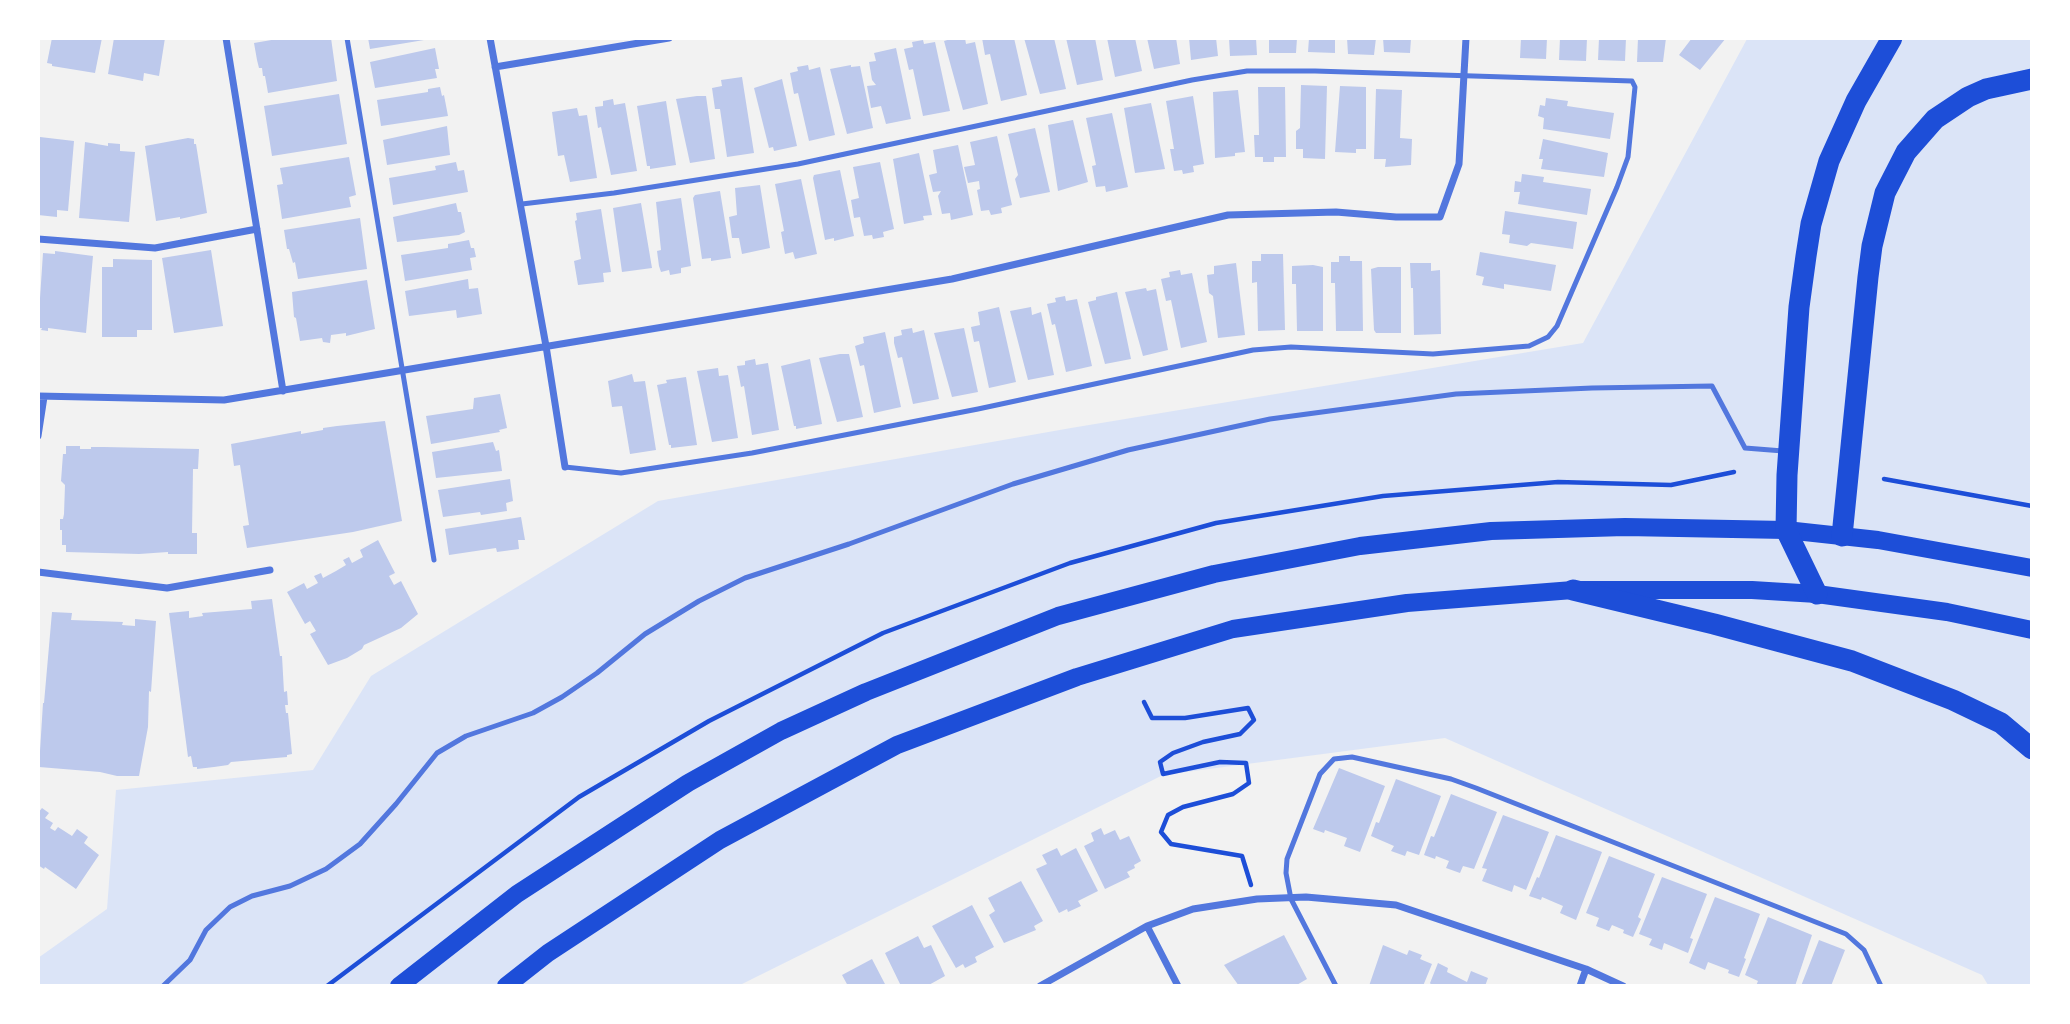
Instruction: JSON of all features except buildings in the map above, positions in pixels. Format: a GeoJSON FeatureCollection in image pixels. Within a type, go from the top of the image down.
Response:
{"type":"FeatureCollection","features":[{"type":"Feature","properties":{"kind":"highway"},"geometry":{"type":"LineString","coordinates":[[1817,594],[1786,530],[1799,307],[1819,192],[1829,161],[1849,116],[1892,38]]}},
{"type":"Feature","properties":{"kind":"highway"},"geometry":{"type":"LineString","coordinates":[[1842,536],[1868,277],[1872,246],[1885,193],[1906,152],[1935,119],[1959,102],[1986,89],[2032,79]]}},
{"type":"Feature","properties":{"kind":"highway"},"geometry":{"type":"LineString","coordinates":[[1573,590],[1852,661],[1953,700],[2001,723],[2032,749]]}},
{"type":"Feature","properties":{"kind":"main road"},"geometry":{"type":"LineString","coordinates":[[399,985],[517,894],[688,783],[780,731],[866,692],[1058,617],[1214,574],[1373,544],[1491,531],[1625,527],[1786,530],[1902,545],[2032,568]]}},
{"type":"Feature","properties":{"kind":"main road"},"geometry":{"type":"LineString","coordinates":[[506,985],[548,953],[697,855],[897,745],[1077,677],[1233,629],[1407,603],[1573,590],[1752,590],[1817,594],[1947,612],[2032,630]]}},
{"type":"Feature","properties":{"kind":"street"},"geometry":{"type":"LineString","coordinates":[[226,38],[283,391]]}},
{"type":"Feature","properties":{"kind":"street"},"geometry":{"type":"LineString","coordinates":[[491,38],[522,204],[565,467]]}},
{"type":"Feature","properties":{"kind":"street"},"geometry":{"type":"LineString","coordinates":[[495,67],[669,38]]}},
{"type":"Feature","properties":{"kind":"street"},"geometry":{"type":"LineString","coordinates":[[38,436],[41,397],[224,400],[283,391],[953,279],[1228,215],[1336,212],[1396,217],[1440,217],[1459,164],[1466,38]]}},
{"type":"Feature","properties":{"kind":"street"},"geometry":{"type":"LineString","coordinates":[[38,239],[155,248],[257,229]]}},
{"type":"Feature","properties":{"kind":"street"},"geometry":{"type":"LineString","coordinates":[[38,572],[167,588],[270,570]]}},
{"type":"Feature","properties":{"kind":"street"},"geometry":{"type":"LineString","coordinates":[[1040,985],[1147,926],[1193,909],[1257,899],[1306,897],[1396,905],[1586,969],[1623,985]]}},
{"type":"Feature","properties":{"kind":"street"},"geometry":{"type":"LineString","coordinates":[[1147,926],[1178,985]]}},
{"type":"Feature","properties":{"kind":"street"},"geometry":{"type":"LineString","coordinates":[[1580,985],[1586,969]]}},
{"type":"Feature","properties":{"kind":"lane"},"geometry":{"type":"LineString","coordinates":[[347,38],[434,560]]}},
{"type":"Feature","properties":{"kind":"lane"},"geometry":{"type":"LineString","coordinates":[[522,204],[614,193],[798,164],[1247,71],[1632,81],[1634,87],[1628,157],[1617,187],[1557,326],[1540,342],[1529,346],[1453,354],[1291,347],[1253,350],[978,409],[752,453],[621,473],[565,467]]}},
{"type":"Feature","properties":{"kind":"lane"},"geometry":{"type":"LineString","coordinates":[[163,985],[190,960],[206,930],[230,907],[252,896],[290,886],[326,869],[359,844],[437,753],[466,736],[533,713],[562,697],[645,634],[699,601],[746,578],[849,544],[1013,484],[1128,450],[1270,419],[1455,394],[1592,388],[1712,386],[1745,447],[1789,452]]}},
{"type":"Feature","properties":{"kind":"lane"},"geometry":{"type":"LineString","coordinates":[[1336,985],[1291,899],[1286,873],[1287,859],[1320,774],[1334,760],[1352,757],[1451,779],[1846,934],[1864,950],[1881,985]]}},
{"type":"Feature","properties":{"kind":"path"},"geometry":{"type":"LineString","coordinates":[[1884,479],[2032,506]]}},
{"type":"Feature","properties":{"kind":"path"},"geometry":{"type":"LineString","coordinates":[[1144,702],[1152,718],[1185,718],[1248,708],[1254,720],[1240,734],[1203,742],[1172,753],[1160,762],[1163,775],[1220,762],[1247,763],[1249,783],[1233,794],[1183,807],[1168,815],[1161,832],[1171,844],[1242,856],[1257,899]]}},
{"type":"Feature","properties":{"kind":"shaded area"},"geometry":{"type":"Polygon","coordinates":[[[1747,39],[2031,39],[2031,985],[1988,985],[1982,975],[1445,738],[1163,775],[740,985],[39,986],[38,958],[107,909],[116,790],[313,770],[371,676],[658,501],[1071,428],[1583,343],[1747,39]]]}}]}
